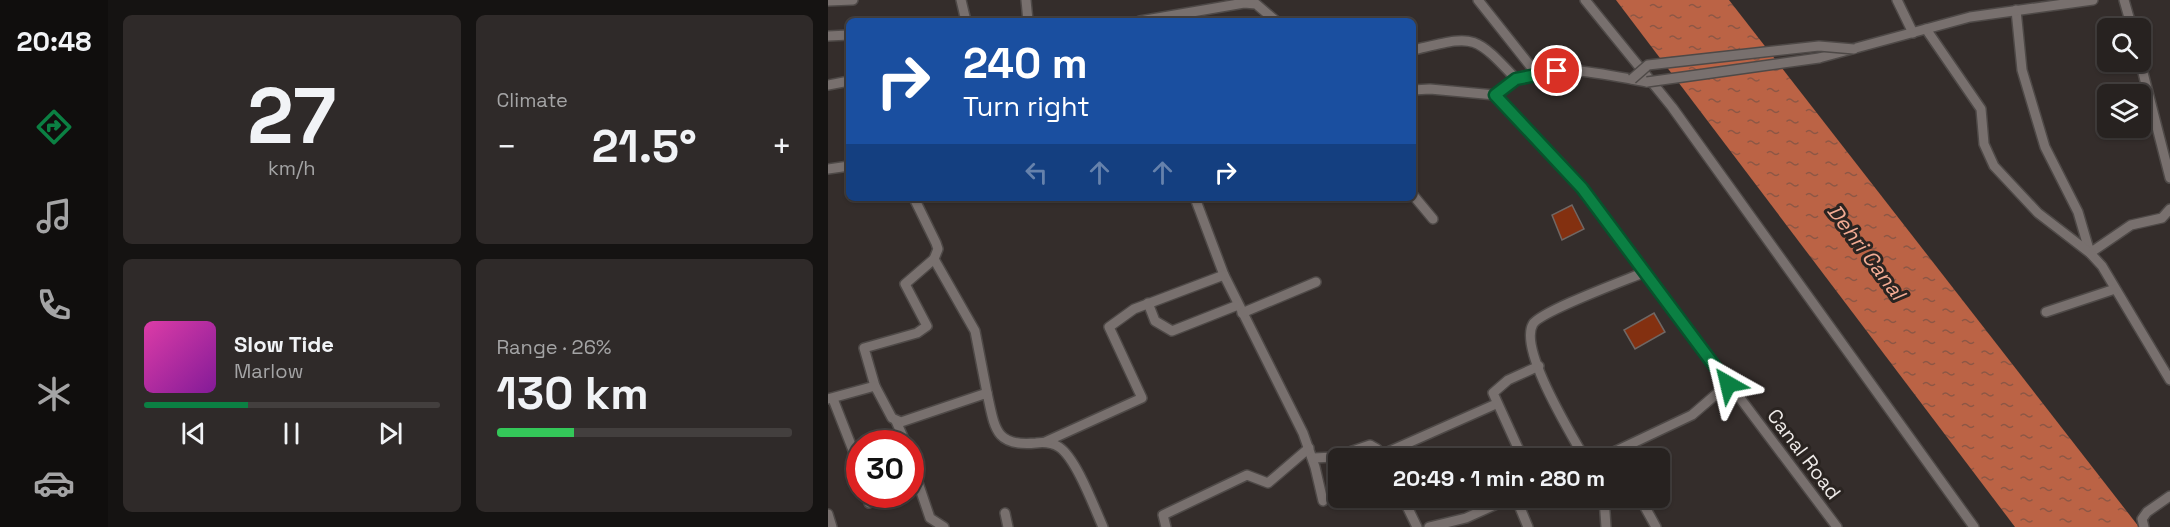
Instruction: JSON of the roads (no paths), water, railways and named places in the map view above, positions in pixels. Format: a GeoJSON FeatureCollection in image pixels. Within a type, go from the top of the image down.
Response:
{"type":"FeatureCollection","features":[{"type":"Feature","properties":{"kind":"street"},"geometry":{"type":"LineString","coordinates":[[828,1],[853,0]]}},
{"type":"Feature","properties":{"kind":"street"},"geometry":{"type":"LineString","coordinates":[[961,0],[965,18]]}},
{"type":"Feature","properties":{"kind":"street"},"geometry":{"type":"LineString","coordinates":[[1026,0],[1028,18]]}},
{"type":"Feature","properties":{"kind":"street"},"geometry":{"type":"LineString","coordinates":[[1479,0],[1536,73]]}},
{"type":"Feature","properties":{"kind":"street"},"geometry":{"type":"LineString","coordinates":[[1585,0],[1672,107],[1974,527]]}},
{"type":"Feature","properties":{"kind":"street"},"geometry":{"type":"LineString","coordinates":[[1897,0],[1913,33]]}},
{"type":"Feature","properties":{"kind":"street"},"geometry":{"type":"LineString","coordinates":[[1416,90],[1495,95],[1516,79],[1536,73],[1578,71],[1647,82],[1819,58],[1970,17],[2093,0]]}},
{"type":"Feature","properties":{"kind":"street"},"geometry":{"type":"LineString","coordinates":[[2124,0],[2129,18]]}},
{"type":"Feature","properties":{"kind":"street"},"geometry":{"type":"LineString","coordinates":[[1157,18],[1244,3],[1256,4],[1272,18]]}},
{"type":"Feature","properties":{"kind":"street"},"geometry":{"type":"LineString","coordinates":[[2016,10],[2022,70],[2045,147],[2078,212],[2090,253],[2115,289],[2170,380]]}},
{"type":"Feature","properties":{"kind":"street"},"geometry":{"type":"LineString","coordinates":[[1926,29],[1981,109],[1984,144],[1994,166],[2048,222],[2090,253]]}},
{"type":"Feature","properties":{"kind":"street"},"geometry":{"type":"LineString","coordinates":[[828,36],[846,34]]}},
{"type":"Feature","properties":{"kind":"street"},"geometry":{"type":"LineString","coordinates":[[1416,49],[1460,40],[1474,41],[1491,53],[1516,79]]}},
{"type":"Feature","properties":{"kind":"street"},"geometry":{"type":"LineString","coordinates":[[1632,79],[1648,65],[1819,46],[1854,49]]}},
{"type":"Feature","properties":{"kind":"street"},"geometry":{"type":"LineString","coordinates":[[2143,72],[2168,158],[2170,178]]}},
{"type":"Feature","properties":{"kind":"street"},"geometry":{"type":"LineString","coordinates":[[828,85],[846,82]]}},
{"type":"Feature","properties":{"kind":"street","name":"Canal Road"},"geometry":{"type":"LineString","coordinates":[[1495,95],[1569,173],[1837,527]]}},
{"type":"Feature","properties":{"kind":"street"},"geometry":{"type":"LineString","coordinates":[[828,169],[846,166]]}},
{"type":"Feature","properties":{"kind":"street"},"geometry":{"type":"LineString","coordinates":[[1416,199],[1433,219]]}},
{"type":"Feature","properties":{"kind":"street"},"geometry":{"type":"LineString","coordinates":[[900,430],[875,386],[864,348],[917,333],[927,326],[905,284],[937,255],[936,243],[916,201]]}},
{"type":"Feature","properties":{"kind":"street"},"geometry":{"type":"LineString","coordinates":[[1196,201],[1224,275],[1309,448],[1323,501]]}},
{"type":"Feature","properties":{"kind":"street"},"geometry":{"type":"LineString","coordinates":[[2090,253],[2131,225],[2162,218],[2170,209]]}},
{"type":"Feature","properties":{"kind":"street"},"geometry":{"type":"LineString","coordinates":[[934,259],[975,331],[997,430],[1007,441],[1021,445],[1045,442],[1142,398],[1108,327],[1134,309],[1224,275]]}},
{"type":"Feature","properties":{"kind":"street"},"geometry":{"type":"LineString","coordinates":[[1576,448],[1539,366],[1530,342],[1530,333],[1539,318],[1645,272]]}},
{"type":"Feature","properties":{"kind":"street"},"geometry":{"type":"LineString","coordinates":[[1148,303],[1155,321],[1172,331],[1316,282]]}},
{"type":"Feature","properties":{"kind":"street"},"geometry":{"type":"LineString","coordinates":[[2046,312],[2115,289]]}},
{"type":"Feature","properties":{"kind":"street"},"geometry":{"type":"LineString","coordinates":[[1518,448],[1493,393],[1499,385],[1539,366]]}},
{"type":"Feature","properties":{"kind":"street"},"geometry":{"type":"LineString","coordinates":[[1631,448],[1692,415],[1728,384]]}},
{"type":"Feature","properties":{"kind":"street"},"geometry":{"type":"LineString","coordinates":[[846,435],[831,399],[875,386]]}},
{"type":"Feature","properties":{"kind":"street"},"geometry":{"type":"LineString","coordinates":[[896,421],[907,421],[987,393]]}},
{"type":"Feature","properties":{"kind":"street"},"geometry":{"type":"LineString","coordinates":[[1401,448],[1496,404]]}},
{"type":"Feature","properties":{"kind":"street"},"geometry":{"type":"LineString","coordinates":[[1045,442],[1059,447],[1065,453],[1103,527]]}},
{"type":"Feature","properties":{"kind":"street"},"geometry":{"type":"LineString","coordinates":[[1361,448],[1370,445],[1375,448]]}},
{"type":"Feature","properties":{"kind":"street"},"geometry":{"type":"LineString","coordinates":[[1166,527],[1163,515],[1247,475],[1268,483],[1309,448]]}},
{"type":"Feature","properties":{"kind":"street"},"geometry":{"type":"LineString","coordinates":[[1313,458],[1328,457]]}},
{"type":"Feature","properties":{"kind":"street"},"geometry":{"type":"LineString","coordinates":[[2144,527],[2142,519],[2147,512],[2170,496]]}},
{"type":"Feature","properties":{"kind":"street"},"geometry":{"type":"LineString","coordinates":[[924,500],[930,518],[944,527]]}},
{"type":"Feature","properties":{"kind":"street"},"geometry":{"type":"LineString","coordinates":[[1408,508],[1418,527]]}},
{"type":"Feature","properties":{"kind":"street"},"geometry":{"type":"LineString","coordinates":[[1428,527],[1466,518],[1488,508]]}},
{"type":"Feature","properties":{"kind":"street"},"geometry":{"type":"LineString","coordinates":[[1520,508],[1528,527]]}},
{"type":"Feature","properties":{"kind":"street"},"geometry":{"type":"LineString","coordinates":[[1605,508],[1606,527]]}},
{"type":"Feature","properties":{"kind":"street"},"geometry":{"type":"LineString","coordinates":[[1646,508],[1656,527]]}},
{"type":"Feature","properties":{"kind":"street"},"geometry":{"type":"LineString","coordinates":[[1005,513],[1008,527]]}},
{"type":"Feature","properties":{"kind":"street"},"geometry":{"type":"LineString","coordinates":[[828,514],[832,527]]}},
{"type":"Feature","properties":{"kind":"water","name":"Dehri Canal"},"geometry":{"type":"Polygon","coordinates":[[[1616,0],[1729,0],[2139,527],[2015,527],[1616,0]]]}}]}
